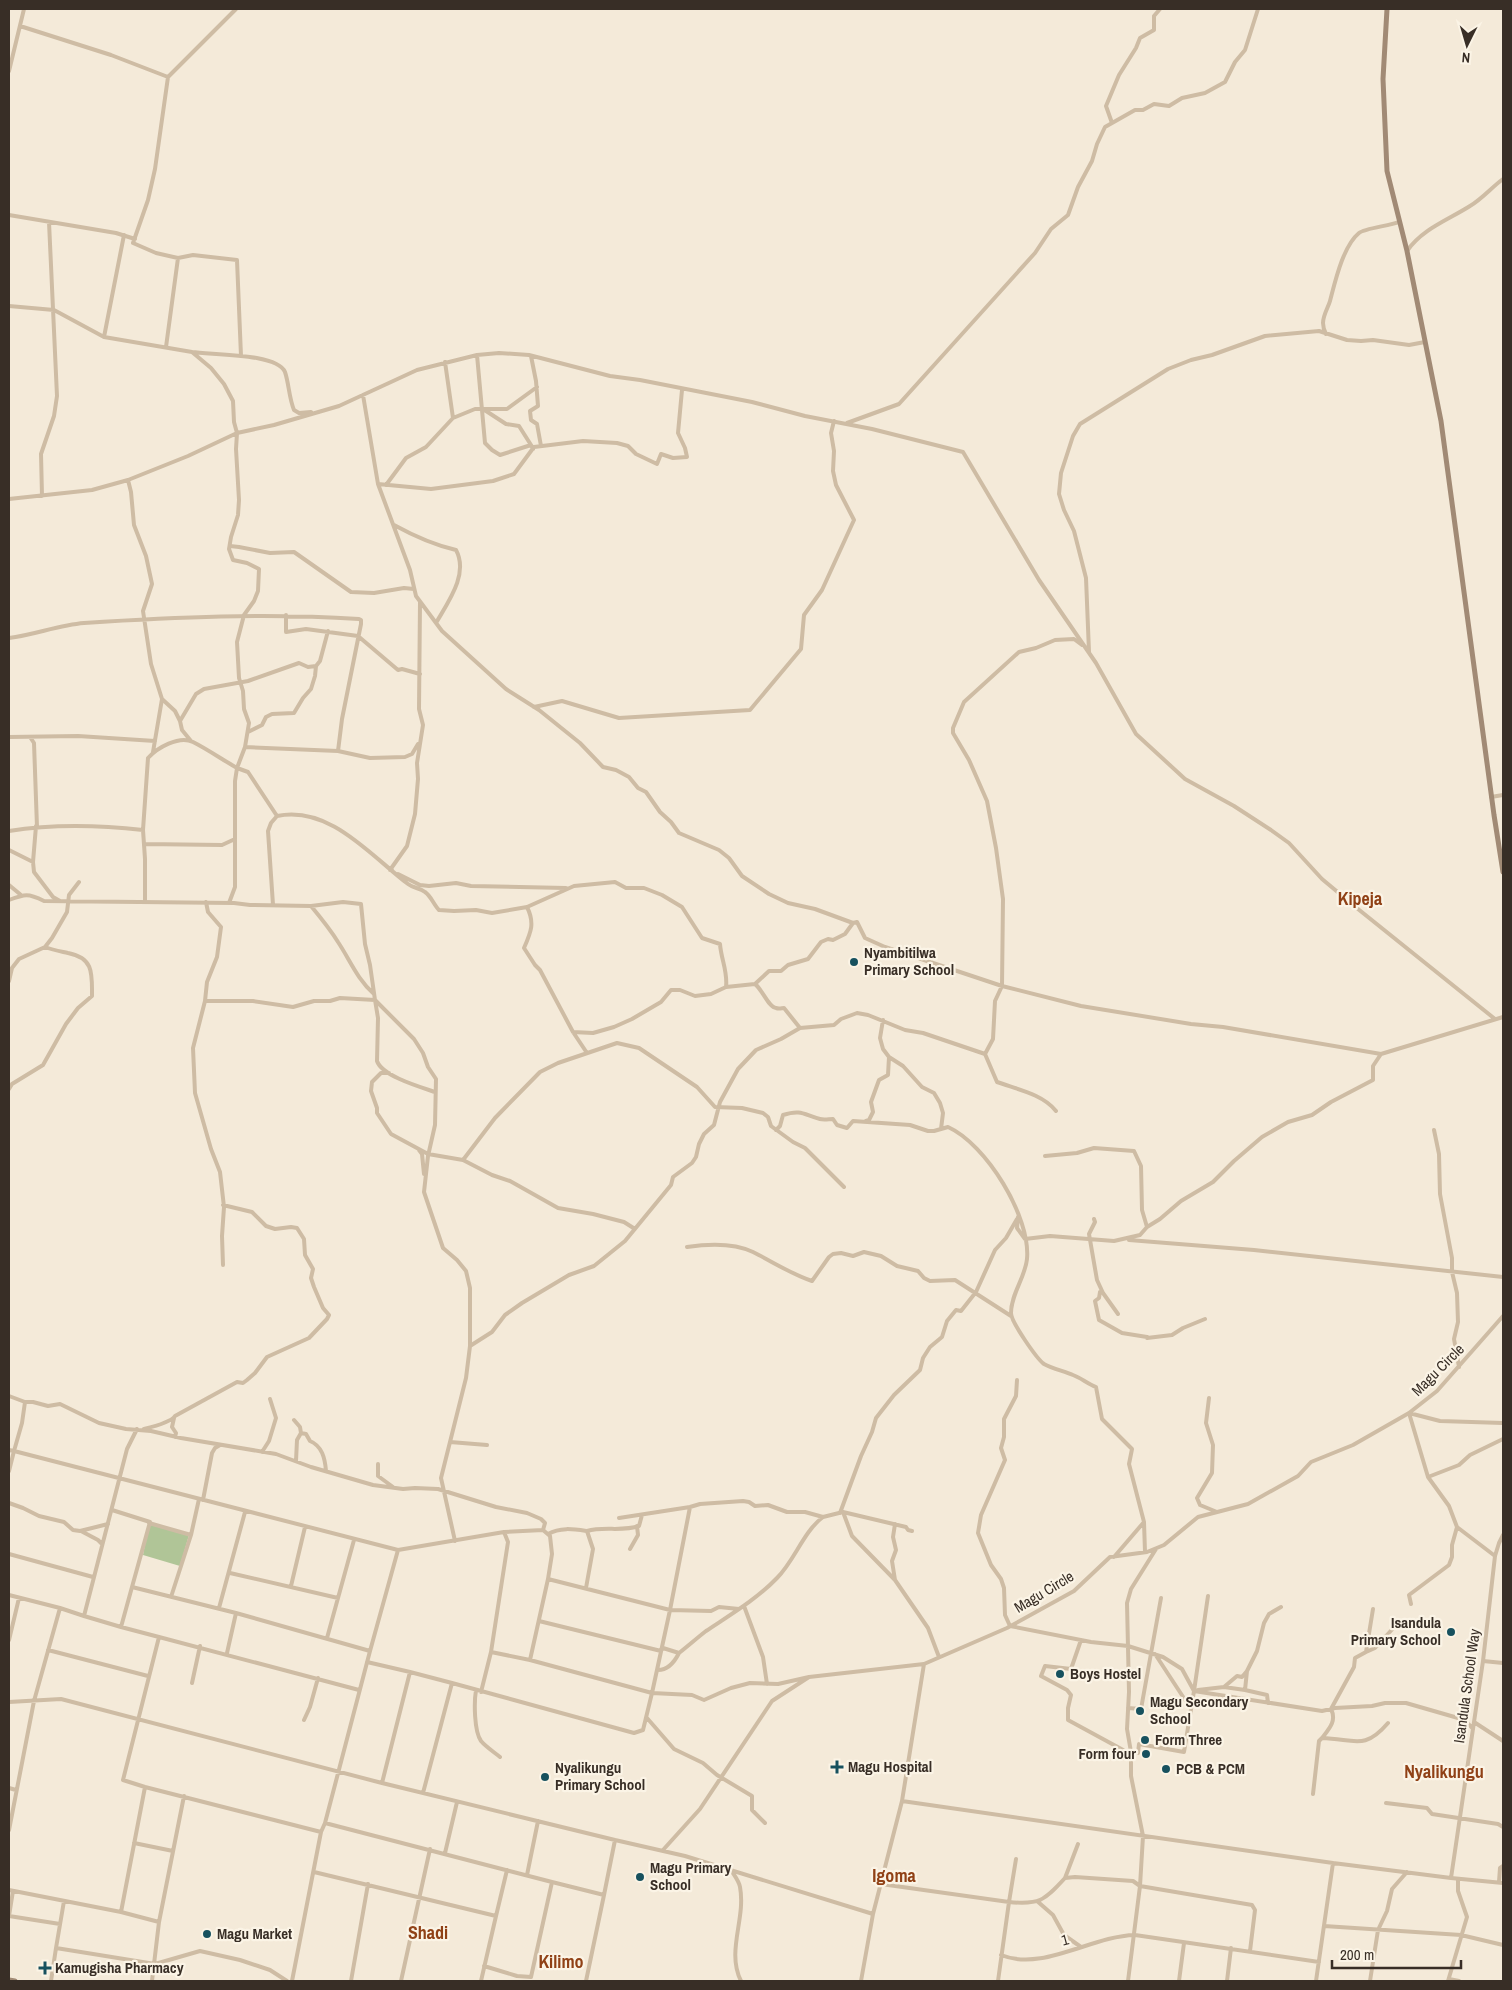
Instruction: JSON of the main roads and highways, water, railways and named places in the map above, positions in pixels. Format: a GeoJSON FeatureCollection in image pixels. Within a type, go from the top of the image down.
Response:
{"type":"FeatureCollection","features":[{"type":"Feature","properties":{"kind":"main road"},"geometry":{"type":"LineString","coordinates":[[1387,9],[1384,79],[1387,171],[1407,251],[1441,421],[1491,797],[1503,872]]}},
{"type":"Feature","properties":{"kind":"main road"},"geometry":{"type":"LineString","coordinates":[[9,1980],[15,1981]]}},
{"type":"Feature","properties":{"kind":"place","name":"Nyambitilwa Primary School"},"geometry":{"type":"Point","coordinates":[854,962]}},
{"type":"Feature","properties":{"kind":"place","name":"Isandula Primary School"},"geometry":{"type":"Point","coordinates":[1451,1632]}},
{"type":"Feature","properties":{"kind":"place","name":"Boys Hostel"},"geometry":{"type":"Point","coordinates":[1060,1674]}},
{"type":"Feature","properties":{"kind":"place","name":"Magu Secondary School"},"geometry":{"type":"Point","coordinates":[1140,1711]}},
{"type":"Feature","properties":{"kind":"place","name":"Form Three"},"geometry":{"type":"Point","coordinates":[1145,1740]}},
{"type":"Feature","properties":{"kind":"place","name":"Form four"},"geometry":{"type":"Point","coordinates":[1146,1754]}},
{"type":"Feature","properties":{"kind":"place","name":"Magu Hospital"},"geometry":{"type":"Point","coordinates":[837,1767]}},
{"type":"Feature","properties":{"kind":"place","name":"PCB & PCM"},"geometry":{"type":"Point","coordinates":[1166,1769]}},
{"type":"Feature","properties":{"kind":"place","name":"Nyalikungu Primary School"},"geometry":{"type":"Point","coordinates":[545,1777]}},
{"type":"Feature","properties":{"kind":"place","name":"Magu Primary School"},"geometry":{"type":"Point","coordinates":[640,1877]}},
{"type":"Feature","properties":{"kind":"place","name":"Magu Market"},"geometry":{"type":"Point","coordinates":[207,1934]}},
{"type":"Feature","properties":{"kind":"place","name":"Kamugisha Pharmacy"},"geometry":{"type":"Point","coordinates":[45,1968]}},
{"type":"Feature","properties":{"kind":"district","name":"Kipeja"},"geometry":{"type":"Point","coordinates":[1360,899]}},
{"type":"Feature","properties":{"kind":"district","name":"Nyalikungu"},"geometry":{"type":"Point","coordinates":[1444,1772]}},
{"type":"Feature","properties":{"kind":"district","name":"Igoma"},"geometry":{"type":"Point","coordinates":[894,1876]}},
{"type":"Feature","properties":{"kind":"district","name":"Shadi"},"geometry":{"type":"Point","coordinates":[428,1933]}},
{"type":"Feature","properties":{"kind":"district","name":"Kilimo"},"geometry":{"type":"Point","coordinates":[561,1962]}}]}
